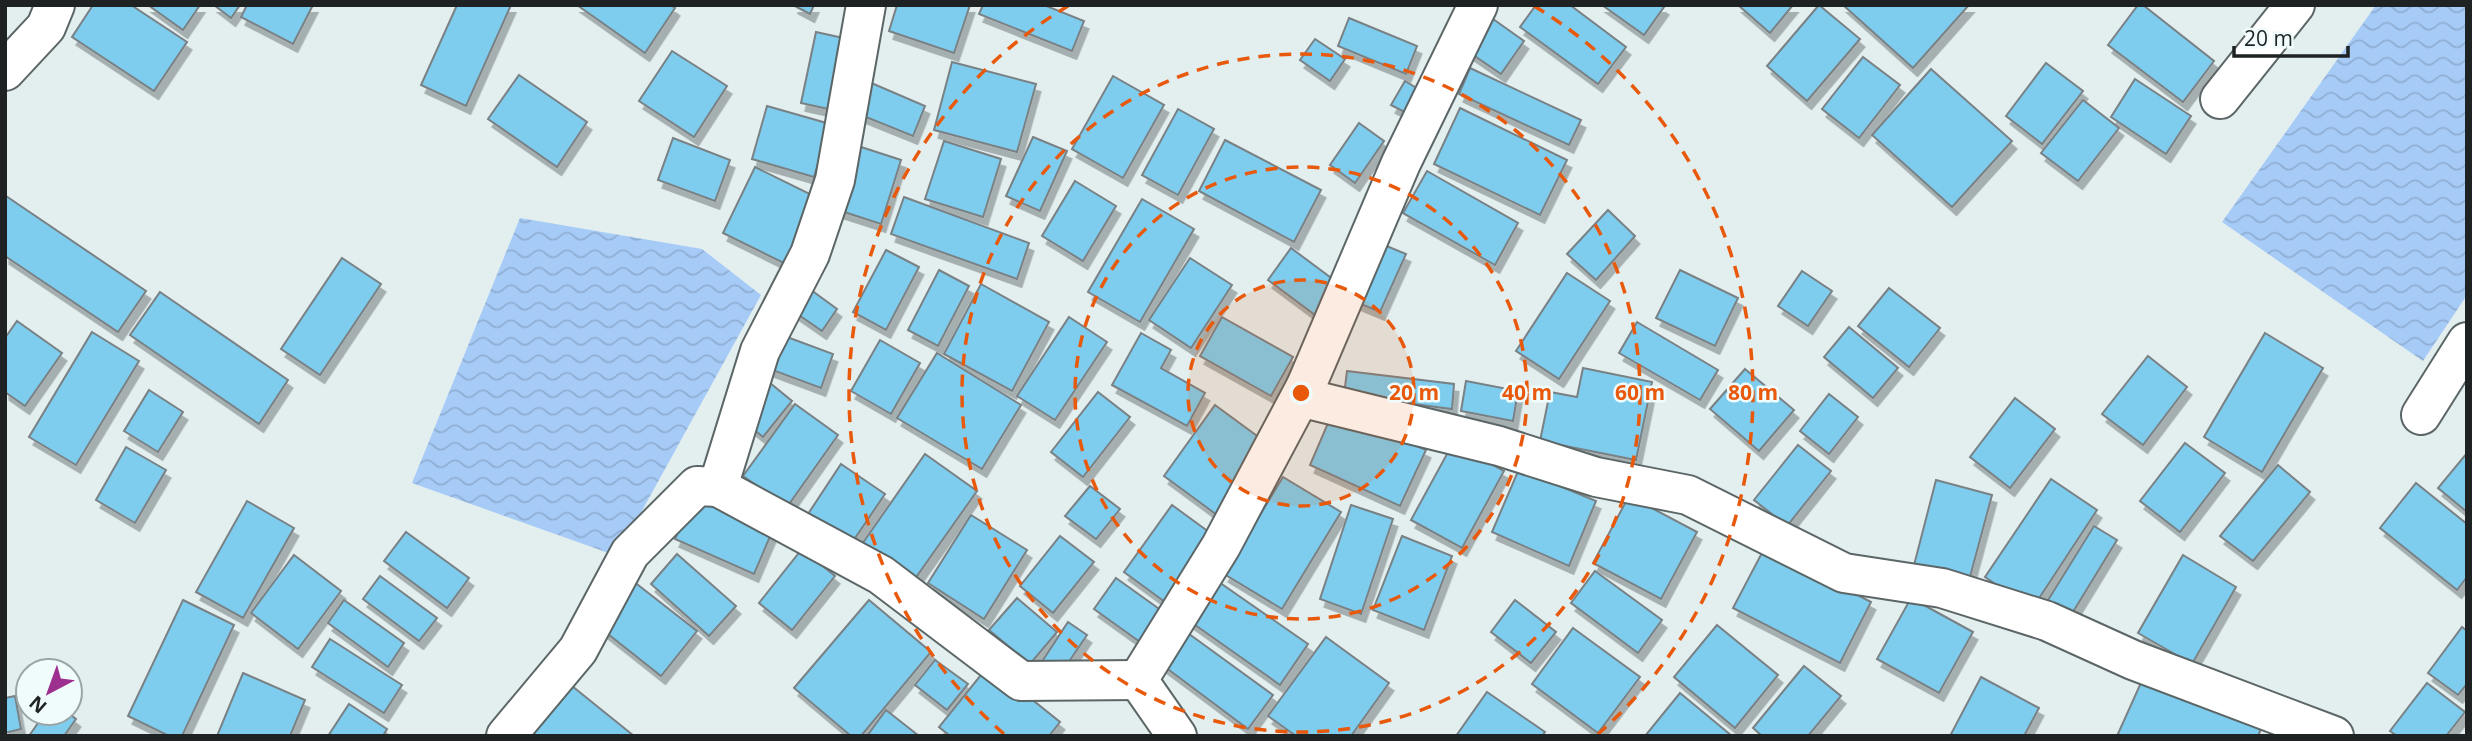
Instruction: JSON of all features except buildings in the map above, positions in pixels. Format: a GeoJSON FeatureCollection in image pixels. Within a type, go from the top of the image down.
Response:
{"type":"FeatureCollection","features":[{"type":"Feature","properties":{"kind":"street"},"geometry":{"type":"LineString","coordinates":[[5,71],[46,27],[55,5]]}},
{"type":"Feature","properties":{"kind":"street"},"geometry":{"type":"LineString","coordinates":[[718,487],[760,351],[810,254],[835,180],[866,5]]}},
{"type":"Feature","properties":{"kind":"street"},"geometry":{"type":"LineString","coordinates":[[1138,680],[1221,546],[1306,386],[1401,163],[1478,5]]}},
{"type":"Feature","properties":{"kind":"street"},"geometry":{"type":"LineString","coordinates":[[2220,99],[2295,5]]}},
{"type":"Feature","properties":{"kind":"street"},"geometry":{"type":"LineString","coordinates":[[2421,415],[2467,342]]}},
{"type":"Feature","properties":{"kind":"street"},"geometry":{"type":"LineString","coordinates":[[1306,386],[1308,399],[1499,446],[1596,477],[1688,495],[1844,573],[1942,589],[2047,621],[2133,660],[2333,736]]}},
{"type":"Feature","properties":{"kind":"street"},"geometry":{"type":"LineString","coordinates":[[506,736],[578,650],[630,553],[697,486],[718,487],[881,576],[1021,681],[1138,680]]}},
{"type":"Feature","properties":{"kind":"street"},"geometry":{"type":"LineString","coordinates":[[1138,680],[1177,736]]}},
{"type":"Feature","properties":{"kind":"water"},"geometry":{"type":"Polygon","coordinates":[[[2376,5],[2467,5],[2467,295],[2423,361],[2222,222],[2376,5]]]}},
{"type":"Feature","properties":{"kind":"water"},"geometry":{"type":"Polygon","coordinates":[[[520,218],[702,249],[761,295],[617,556],[412,483],[520,218]]]}}]}
